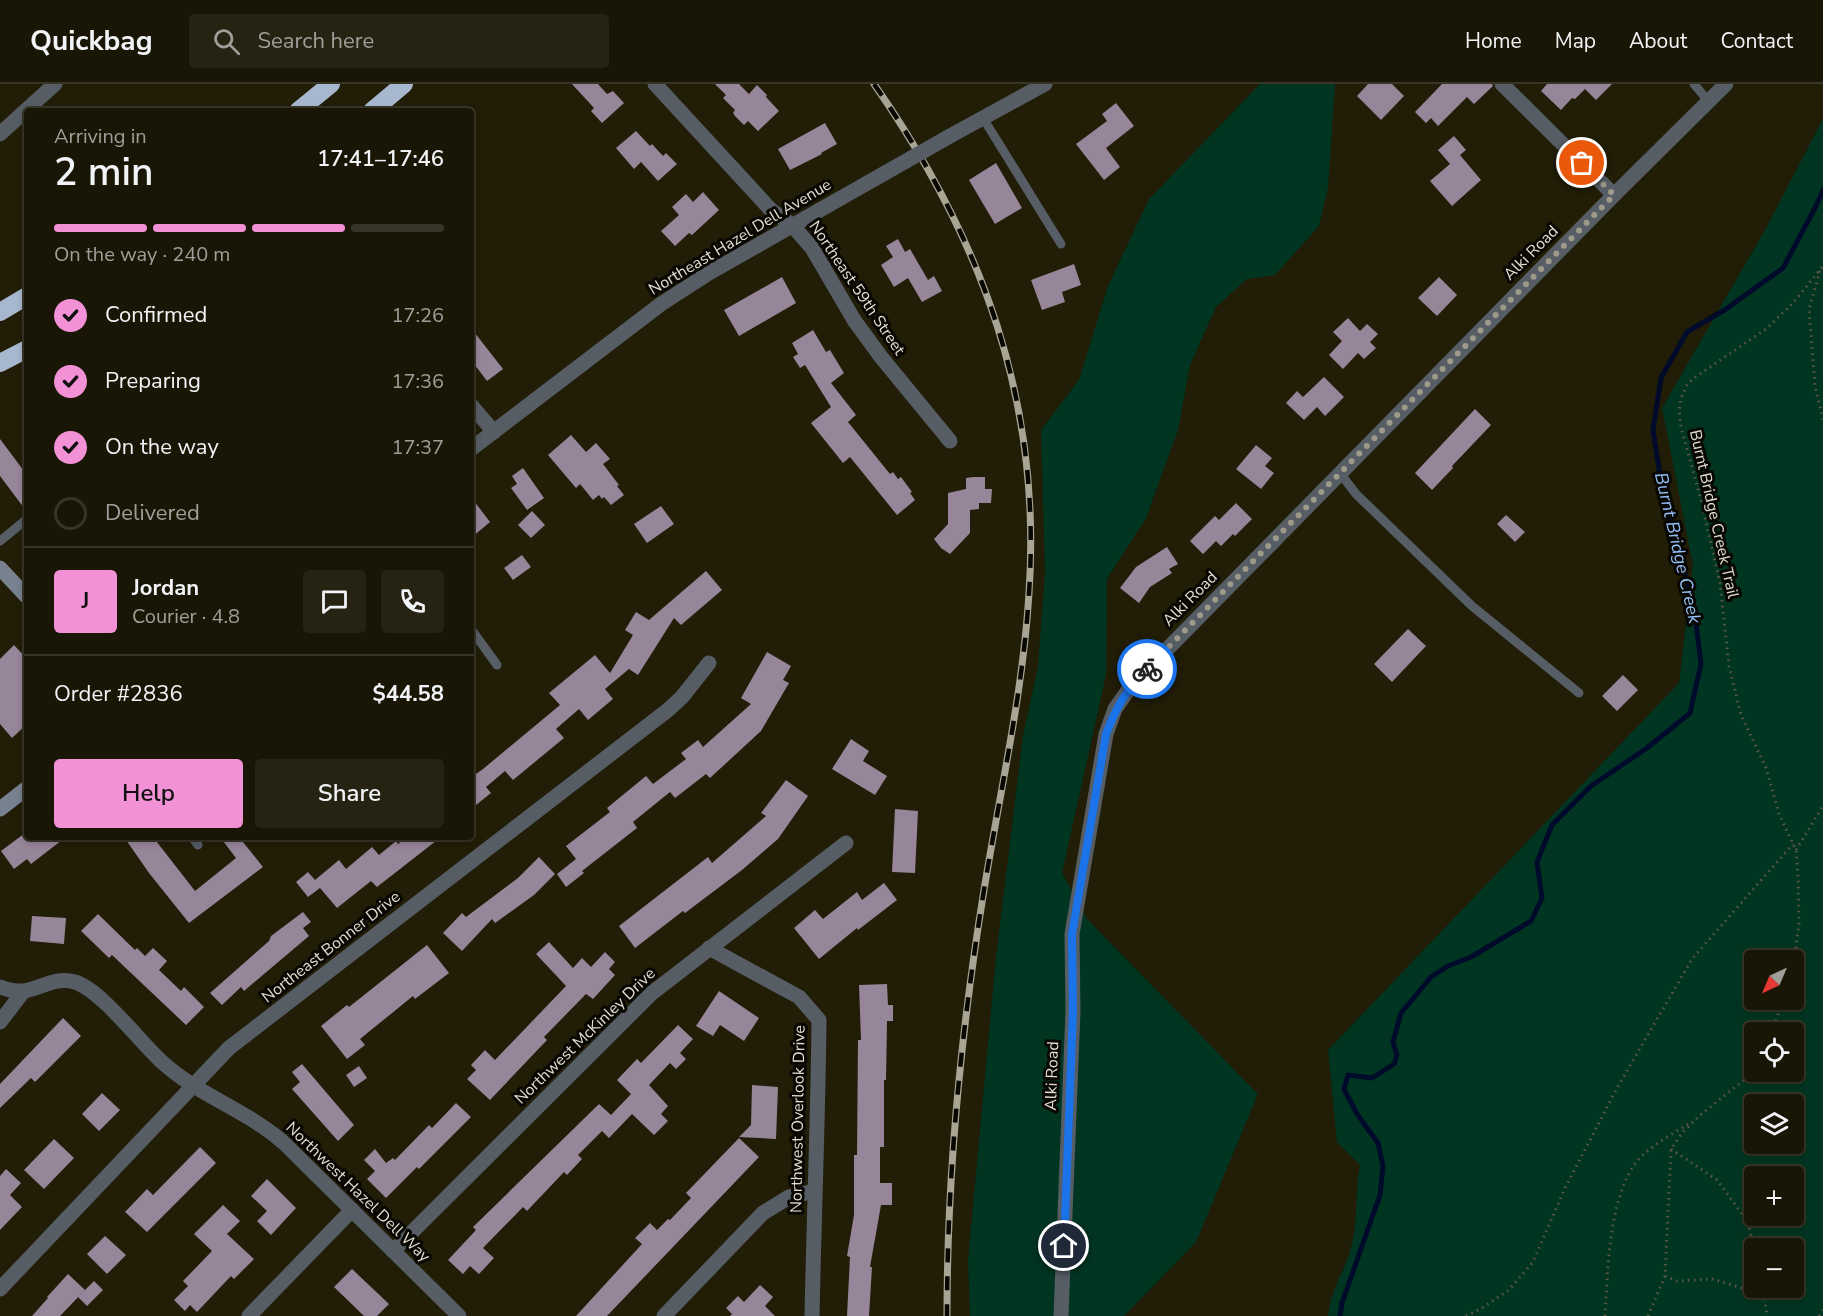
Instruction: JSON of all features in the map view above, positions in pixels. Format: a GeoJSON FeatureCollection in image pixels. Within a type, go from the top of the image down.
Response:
{"type":"FeatureCollection","features":[{"type":"Feature","properties":{"kind":"highway"},"geometry":{"type":"LineString","coordinates":[[302,108],[331,84]]}},
{"type":"Feature","properties":{"kind":"highway"},"geometry":{"type":"LineString","coordinates":[[376,108],[404,84]]}},
{"type":"Feature","properties":{"kind":"highway"},"geometry":{"type":"LineString","coordinates":[[0,312],[24,298]]}},
{"type":"Feature","properties":{"kind":"highway"},"geometry":{"type":"LineString","coordinates":[[0,363],[24,351]]}},
{"type":"Feature","properties":{"kind":"main road"},"geometry":{"type":"LineString","coordinates":[[0,568],[24,594]]}},
{"type":"Feature","properties":{"kind":"main road"},"geometry":{"type":"LineString","coordinates":[[0,808],[24,790]]}},
{"type":"Feature","properties":{"kind":"street"},"geometry":{"type":"LineString","coordinates":[[29,108],[55,84]]}},
{"type":"Feature","properties":{"kind":"street","name":"Northeast 59th Street"},"geometry":{"type":"LineString","coordinates":[[655,84],[771,210],[792,225],[812,248],[854,320],[881,357],[950,441]]}},
{"type":"Feature","properties":{"kind":"street","name":"Northeast Hazel Dell Avenue"},"geometry":{"type":"LineString","coordinates":[[474,447],[661,304],[709,273],[1045,84]]}},
{"type":"Feature","properties":{"kind":"street"},"geometry":{"type":"LineString","coordinates":[[1502,84],[1614,195]]}},
{"type":"Feature","properties":{"kind":"street","name":"Alki Road"},"geometry":{"type":"LineString","coordinates":[[1061,1316],[1073,1011],[1072,934],[1106,734],[1115,709],[1131,686],[1726,84]]}},
{"type":"Feature","properties":{"kind":"street"},"geometry":{"type":"LineString","coordinates":[[0,134],[24,112]]}},
{"type":"Feature","properties":{"kind":"street"},"geometry":{"type":"LineString","coordinates":[[474,409],[494,432]]}},
{"type":"Feature","properties":{"kind":"street","name":"Northeast Bonner Drive"},"geometry":{"type":"LineString","coordinates":[[0,1289],[229,1048],[668,711],[682,698],[709,663]]}},
{"type":"Feature","properties":{"kind":"street","name":"Northwest McKinley Drive"},"geometry":{"type":"LineString","coordinates":[[393,1251],[652,993],[846,843]]}},
{"type":"Feature","properties":{"kind":"street","name":"Northwest Overlook Drive"},"geometry":{"type":"LineString","coordinates":[[709,948],[799,997],[819,1020],[812,1316]]}},
{"type":"Feature","properties":{"kind":"street","name":"Northwest Hazel Dell Way"},"geometry":{"type":"LineString","coordinates":[[23,992],[55,981],[75,982],[85,987],[102,1001],[160,1060],[192,1085],[270,1131],[459,1316]]}},
{"type":"Feature","properties":{"kind":"street"},"geometry":{"type":"LineString","coordinates":[[0,987],[23,992]]}},
{"type":"Feature","properties":{"kind":"street"},"geometry":{"type":"LineString","coordinates":[[0,1022],[23,992]]}},
{"type":"Feature","properties":{"kind":"street"},"geometry":{"type":"LineString","coordinates":[[664,1316],[763,1213],[789,1197],[814,1191]]}},
{"type":"Feature","properties":{"kind":"street"},"geometry":{"type":"LineString","coordinates":[[249,1316],[352,1210]]}},
{"type":"Feature","properties":{"kind":"lane"},"geometry":{"type":"LineString","coordinates":[[1694,84],[1708,101]]}},
{"type":"Feature","properties":{"kind":"lane"},"geometry":{"type":"LineString","coordinates":[[983,118],[1061,244]]}},
{"type":"Feature","properties":{"kind":"lane"},"geometry":{"type":"LineString","coordinates":[[1340,473],[1356,494],[1472,606],[1579,693]]}},
{"type":"Feature","properties":{"kind":"lane"},"geometry":{"type":"LineString","coordinates":[[0,541],[24,521]]}},
{"type":"Feature","properties":{"kind":"lane"},"geometry":{"type":"LineString","coordinates":[[474,633],[497,665]]}},
{"type":"Feature","properties":{"kind":"path","name":"Burnt Bridge Creek Trail"},"geometry":{"type":"LineString","coordinates":[[1822,268],[1809,309],[1815,386],[1823,420]]}},
{"type":"Feature","properties":{"kind":"path","name":"Burnt Bridge Creek Trail"},"geometry":{"type":"LineString","coordinates":[[1797,950],[1799,924],[1796,850],[1779,814],[1766,768],[1740,716],[1729,666],[1720,583],[1679,411],[1681,398],[1687,385],[1694,378],[1766,329],[1793,303],[1822,268]]}},
{"type":"Feature","properties":{"kind":"path"},"geometry":{"type":"LineString","coordinates":[[1796,850],[1823,806]]}},
{"type":"Feature","properties":{"kind":"path"},"geometry":{"type":"LineString","coordinates":[[1466,1316],[1509,1290],[1533,1262],[1565,1188],[1617,1088],[1692,959],[1793,844]]}},
{"type":"Feature","properties":{"kind":"path"},"geometry":{"type":"LineString","coordinates":[[1605,1316],[1616,1211],[1629,1174],[1644,1154],[1698,1117],[1744,1080]]}},
{"type":"Feature","properties":{"kind":"path"},"geometry":{"type":"LineString","coordinates":[[1648,1316],[1665,1276],[1671,1149],[1698,1117]]}},
{"type":"Feature","properties":{"kind":"path"},"geometry":{"type":"LineString","coordinates":[[1671,1149],[1717,1180],[1748,1222],[1752,1238]]}},
{"type":"Feature","properties":{"kind":"path"},"geometry":{"type":"LineString","coordinates":[[1665,1276],[1677,1281],[1712,1279],[1744,1289]]}},
{"type":"Feature","properties":{"kind":"path"},"geometry":{"type":"LineString","coordinates":[[1765,1298],[1767,1316]]}},
{"type":"Feature","properties":{"kind":"path"},"geometry":{"type":"LineString","coordinates":[[1819,1316],[1823,1310]]}},
{"type":"Feature","properties":{"kind":"green space"},"geometry":{"type":"Polygon","coordinates":[[[1260,84],[1335,84],[1328,188],[1319,226],[1275,275],[1247,279],[1216,307],[1190,365],[1178,430],[1146,518],[1107,579],[1106,675],[1062,873],[1087,919],[1258,1094],[1196,1242],[1124,1316],[970,1316],[968,1260],[996,957],[1023,736],[1038,667],[1045,572],[1041,430],[1079,380],[1108,286],[1149,199],[1260,84]]]}},
{"type":"Feature","properties":{"kind":"green space"},"geometry":{"type":"Polygon","coordinates":[[[1823,119],[1823,1316],[1328,1316],[1332,1296],[1352,1244],[1360,1165],[1337,1142],[1328,1050],[1679,683],[1693,565],[1662,408],[1765,230],[1823,119]]]}},
{"type":"Feature","properties":{"kind":"building"},"geometry":{"type":"Polygon","coordinates":[[[572,84],[598,84],[607,94],[613,91],[624,103],[602,123],[591,111],[594,108],[572,84]]]}},
{"type":"Feature","properties":{"kind":"building"},"geometry":{"type":"Polygon","coordinates":[[[715,84],[739,84],[749,94],[757,85],[779,111],[758,131],[748,121],[744,125],[735,116],[733,113],[735,110],[723,98],[726,95],[715,84]]]}},
{"type":"Feature","properties":{"kind":"building"},"geometry":{"type":"Polygon","coordinates":[[[1368,84],[1392,84],[1404,96],[1381,120],[1357,96],[1368,84]]]}},
{"type":"Feature","properties":{"kind":"building"},"geometry":{"type":"Polygon","coordinates":[[[1442,84],[1492,84],[1493,86],[1474,104],[1467,97],[1438,126],[1431,118],[1426,123],[1415,112],[1442,84]]]}},
{"type":"Feature","properties":{"kind":"building"},"geometry":{"type":"Polygon","coordinates":[[[1547,84],[1612,84],[1596,100],[1585,89],[1561,110],[1541,91],[1547,84]]]}},
{"type":"Feature","properties":{"kind":"building"},"geometry":{"type":"Polygon","coordinates":[[[1116,103],[1134,126],[1106,148],[1120,167],[1104,180],[1076,144],[1107,121],[1102,114],[1116,103]]]}},
{"type":"Feature","properties":{"kind":"building"},"geometry":{"type":"Polygon","coordinates":[[[825,123],[837,144],[790,170],[778,149],[825,123]]]}},
{"type":"Feature","properties":{"kind":"building"},"geometry":{"type":"Polygon","coordinates":[[[636,131],[650,146],[652,144],[663,156],[666,153],[677,164],[658,181],[641,162],[634,169],[616,148],[636,131]]]}},
{"type":"Feature","properties":{"kind":"building"},"geometry":{"type":"Polygon","coordinates":[[[1454,136],[1466,150],[1460,155],[1481,180],[1452,206],[1430,181],[1450,164],[1438,150],[1454,136]]]}},
{"type":"Feature","properties":{"kind":"building"},"geometry":{"type":"Polygon","coordinates":[[[996,163],[1022,208],[995,224],[969,180],[996,163]]]}},
{"type":"Feature","properties":{"kind":"building"},"geometry":{"type":"Polygon","coordinates":[[[703,192],[719,210],[692,235],[689,233],[675,246],[661,231],[679,215],[672,207],[686,194],[693,202],[703,192]]]}},
{"type":"Feature","properties":{"kind":"building"},"geometry":{"type":"Polygon","coordinates":[[[898,239],[905,252],[910,249],[928,280],[934,276],[942,291],[922,302],[908,278],[894,287],[881,265],[893,257],[886,246],[898,239]]]}},
{"type":"Feature","properties":{"kind":"building"},"geometry":{"type":"Polygon","coordinates":[[[1074,264],[1081,285],[1062,292],[1065,302],[1042,310],[1031,280],[1074,264]]]}},
{"type":"Feature","properties":{"kind":"building"},"geometry":{"type":"Polygon","coordinates":[[[782,277],[796,303],[739,336],[724,310],[782,277]]]}},
{"type":"Feature","properties":{"kind":"building"},"geometry":{"type":"Polygon","coordinates":[[[1439,277],[1457,295],[1437,316],[1418,298],[1439,277]]]}},
{"type":"Feature","properties":{"kind":"building"},"geometry":{"type":"Polygon","coordinates":[[[1348,318],[1360,331],[1367,324],[1378,334],[1370,342],[1376,348],[1364,359],[1358,353],[1343,369],[1329,355],[1342,341],[1333,332],[1348,318]]]}},
{"type":"Feature","properties":{"kind":"building"},"geometry":{"type":"Polygon","coordinates":[[[813,330],[826,352],[830,350],[844,373],[831,383],[856,415],[848,422],[890,474],[893,472],[898,479],[901,477],[912,492],[910,493],[915,500],[897,515],[850,457],[843,463],[811,423],[831,407],[805,365],[800,368],[793,357],[798,354],[792,343],[813,330]]]}},
{"type":"Feature","properties":{"kind":"building"},"geometry":{"type":"Polygon","coordinates":[[[474,332],[503,369],[487,381],[474,364],[474,332]]]}},
{"type":"Feature","properties":{"kind":"building"},"geometry":{"type":"Polygon","coordinates":[[[1324,377],[1344,397],[1325,416],[1317,407],[1304,420],[1286,403],[1297,391],[1303,397],[1324,377]]]}},
{"type":"Feature","properties":{"kind":"building"},"geometry":{"type":"Polygon","coordinates":[[[1475,409],[1491,425],[1432,490],[1415,473],[1475,409]]]}},
{"type":"Feature","properties":{"kind":"building"},"geometry":{"type":"Polygon","coordinates":[[[571,435],[586,452],[596,443],[610,459],[603,464],[624,495],[611,505],[599,495],[593,500],[580,484],[576,488],[548,455],[571,435]]]}},
{"type":"Feature","properties":{"kind":"building"},"geometry":{"type":"Polygon","coordinates":[[[0,439],[24,471],[24,508],[0,476],[0,439]]]}},
{"type":"Feature","properties":{"kind":"building"},"geometry":{"type":"Polygon","coordinates":[[[1256,445],[1272,458],[1265,466],[1274,473],[1261,489],[1236,469],[1256,445]]]}},
{"type":"Feature","properties":{"kind":"building"},"geometry":{"type":"Polygon","coordinates":[[[523,468],[544,498],[527,510],[511,488],[517,484],[512,476],[523,468]]]}},
{"type":"Feature","properties":{"kind":"building"},"geometry":{"type":"Polygon","coordinates":[[[985,477],[985,489],[992,489],[991,503],[979,503],[979,509],[970,510],[970,533],[950,554],[934,539],[948,524],[948,493],[966,489],[966,478],[985,477]]]}},
{"type":"Feature","properties":{"kind":"building"},"geometry":{"type":"Polygon","coordinates":[[[474,501],[490,522],[474,535],[474,501]]]}},
{"type":"Feature","properties":{"kind":"building"},"geometry":{"type":"Polygon","coordinates":[[[1236,503],[1252,519],[1221,546],[1216,541],[1203,554],[1190,541],[1215,516],[1219,520],[1236,503]]]}},
{"type":"Feature","properties":{"kind":"building"},"geometry":{"type":"Polygon","coordinates":[[[661,506],[674,524],[647,543],[634,524],[661,506]]]}},
{"type":"Feature","properties":{"kind":"building"},"geometry":{"type":"Polygon","coordinates":[[[532,511],[545,525],[531,538],[518,525],[532,511]]]}},
{"type":"Feature","properties":{"kind":"building"},"geometry":{"type":"Polygon","coordinates":[[[1506,515],[1525,532],[1515,542],[1497,524],[1506,515]]]}},
{"type":"Feature","properties":{"kind":"building"},"geometry":{"type":"Polygon","coordinates":[[[1167,547],[1178,564],[1169,569],[1172,573],[1150,587],[1139,603],[1120,588],[1136,567],[1167,547]]]}},
{"type":"Feature","properties":{"kind":"building"},"geometry":{"type":"Polygon","coordinates":[[[522,555],[531,567],[513,580],[504,568],[522,555]]]}},
{"type":"Feature","properties":{"kind":"building"},"geometry":{"type":"Polygon","coordinates":[[[706,571],[722,590],[681,625],[674,618],[638,675],[629,669],[605,689],[613,699],[588,720],[579,709],[556,729],[564,738],[513,780],[505,771],[486,787],[491,793],[474,807],[474,772],[476,774],[483,769],[560,705],[549,693],[595,655],[610,673],[633,635],[625,630],[636,612],[649,620],[706,571]]]}},
{"type":"Feature","properties":{"kind":"building"},"geometry":{"type":"Polygon","coordinates":[[[1408,629],[1426,646],[1392,682],[1374,664],[1408,629]]]}},
{"type":"Feature","properties":{"kind":"building"},"geometry":{"type":"Polygon","coordinates":[[[14,645],[24,656],[24,727],[12,738],[0,724],[0,659],[14,645]]]}},
{"type":"Feature","properties":{"kind":"building"},"geometry":{"type":"Polygon","coordinates":[[[767,652],[791,666],[783,680],[789,683],[761,731],[710,778],[706,774],[675,798],[670,792],[633,822],[637,828],[582,871],[584,873],[566,887],[557,874],[576,859],[566,846],[610,812],[607,808],[646,776],[653,784],[686,759],[681,753],[698,740],[703,747],[751,704],[741,698],[767,652]]]}},
{"type":"Feature","properties":{"kind":"building"},"geometry":{"type":"Polygon","coordinates":[[[1623,675],[1638,690],[1617,711],[1602,696],[1623,675]]]}},
{"type":"Feature","properties":{"kind":"building"},"geometry":{"type":"Polygon","coordinates":[[[851,739],[869,751],[863,761],[887,776],[875,795],[832,769],[851,739]]]}},
{"type":"Feature","properties":{"kind":"building"},"geometry":{"type":"Polygon","coordinates":[[[786,780],[808,796],[778,839],[742,870],[635,948],[619,926],[708,857],[712,863],[766,816],[761,813],[786,780]]]}},
{"type":"Feature","properties":{"kind":"building"},"geometry":{"type":"Polygon","coordinates":[[[895,809],[918,811],[915,873],[892,872],[895,809]]]}},
{"type":"Feature","properties":{"kind":"building"},"geometry":{"type":"Polygon","coordinates":[[[24,834],[24,840],[62,840],[31,864],[27,859],[14,869],[1,851],[24,834]]]}},
{"type":"Feature","properties":{"kind":"building"},"geometry":{"type":"Polygon","coordinates":[[[126,840],[155,840],[195,891],[236,858],[222,840],[241,840],[263,867],[189,923],[126,840]]]}},
{"type":"Feature","properties":{"kind":"building"},"geometry":{"type":"Polygon","coordinates":[[[403,840],[437,840],[377,887],[371,881],[337,908],[320,888],[308,897],[296,882],[308,872],[315,880],[339,860],[346,869],[372,847],[379,855],[396,841],[398,844],[403,840]]]}},
{"type":"Feature","properties":{"kind":"building"},"geometry":{"type":"Polygon","coordinates":[[[539,857],[555,874],[534,895],[495,923],[492,919],[462,951],[443,933],[462,913],[466,917],[518,878],[539,857]]]}},
{"type":"Feature","properties":{"kind":"building"},"geometry":{"type":"Polygon","coordinates":[[[884,883],[897,900],[819,959],[794,928],[815,910],[823,919],[857,892],[862,900],[884,883]]]}},
{"type":"Feature","properties":{"kind":"building"},"geometry":{"type":"Polygon","coordinates":[[[303,912],[311,922],[303,928],[309,936],[244,991],[241,987],[222,1005],[210,993],[269,941],[271,936],[303,912]]]}},
{"type":"Feature","properties":{"kind":"building"},"geometry":{"type":"Polygon","coordinates":[[[98,914],[135,950],[137,948],[145,956],[153,948],[167,961],[159,970],[181,991],[184,987],[204,1007],[186,1025],[112,955],[109,958],[81,931],[98,914]]]}},
{"type":"Feature","properties":{"kind":"building"},"geometry":{"type":"Polygon","coordinates":[[[32,916],[66,918],[64,944],[30,941],[32,916]]]}},
{"type":"Feature","properties":{"kind":"building"},"geometry":{"type":"Polygon","coordinates":[[[549,942],[573,968],[582,958],[591,967],[605,952],[615,962],[609,969],[615,975],[593,999],[586,994],[544,1037],[547,1040],[490,1100],[467,1079],[476,1070],[471,1065],[485,1050],[495,1060],[566,986],[536,954],[549,942]]]}},
{"type":"Feature","properties":{"kind":"building"},"geometry":{"type":"Polygon","coordinates":[[[427,945],[449,973],[415,999],[413,996],[360,1039],[365,1045],[347,1059],[321,1026],[347,1005],[349,1007],[427,945]]]}},
{"type":"Feature","properties":{"kind":"building"},"geometry":{"type":"Polygon","coordinates":[[[887,984],[888,1005],[893,1005],[893,1021],[887,1021],[884,1147],[880,1147],[880,1183],[892,1183],[892,1205],[881,1205],[870,1267],[872,1267],[869,1316],[847,1316],[850,1257],[847,1256],[854,1215],[854,1155],[857,1155],[858,1040],[861,1040],[859,985],[887,984]]]}},
{"type":"Feature","properties":{"kind":"building"},"geometry":{"type":"Polygon","coordinates":[[[719,991],[759,1018],[744,1041],[720,1025],[713,1036],[696,1026],[719,991]]]}},
{"type":"Feature","properties":{"kind":"building"},"geometry":{"type":"Polygon","coordinates":[[[63,1018],[81,1036],[35,1082],[31,1078],[0,1108],[0,1084],[63,1018]]]}},
{"type":"Feature","properties":{"kind":"building"},"geometry":{"type":"Polygon","coordinates":[[[678,1025],[693,1039],[680,1053],[686,1059],[676,1069],[670,1063],[649,1085],[668,1106],[661,1114],[668,1121],[654,1135],[632,1114],[609,1138],[602,1131],[578,1155],[582,1159],[567,1175],[564,1172],[527,1211],[523,1207],[483,1248],[494,1258],[479,1274],[470,1266],[463,1274],[448,1260],[476,1230],[473,1227],[599,1104],[611,1115],[631,1094],[617,1080],[637,1059],[641,1063],[678,1025]]]}},
{"type":"Feature","properties":{"kind":"building"},"geometry":{"type":"Polygon","coordinates":[[[302,1064],[354,1125],[338,1141],[292,1089],[300,1082],[292,1072],[302,1064]]]}},
{"type":"Feature","properties":{"kind":"building"},"geometry":{"type":"Polygon","coordinates":[[[359,1066],[367,1078],[354,1087],[346,1075],[359,1066]]]}},
{"type":"Feature","properties":{"kind":"building"},"geometry":{"type":"Polygon","coordinates":[[[752,1085],[778,1087],[776,1139],[739,1137],[751,1125],[752,1085]]]}},
{"type":"Feature","properties":{"kind":"building"},"geometry":{"type":"Polygon","coordinates":[[[102,1093],[120,1110],[99,1131],[82,1114],[102,1093]]]}},
{"type":"Feature","properties":{"kind":"building"},"geometry":{"type":"Polygon","coordinates":[[[456,1103],[471,1117],[386,1198],[367,1179],[375,1171],[364,1160],[375,1149],[386,1163],[393,1158],[395,1160],[429,1125],[432,1128],[456,1103]]]}},
{"type":"Feature","properties":{"kind":"building"},"geometry":{"type":"Polygon","coordinates":[[[739,1138],[759,1157],[607,1316],[576,1316],[642,1244],[635,1238],[650,1223],[657,1230],[668,1219],[670,1220],[691,1198],[686,1193],[739,1138]]]}},
{"type":"Feature","properties":{"kind":"building"},"geometry":{"type":"Polygon","coordinates":[[[54,1139],[74,1158],[44,1189],[24,1170],[54,1139]]]}},
{"type":"Feature","properties":{"kind":"building"},"geometry":{"type":"Polygon","coordinates":[[[200,1147],[216,1163],[147,1232],[125,1212],[147,1189],[153,1195],[200,1147]]]}},
{"type":"Feature","properties":{"kind":"building"},"geometry":{"type":"Polygon","coordinates":[[[6,1169],[21,1183],[10,1195],[22,1207],[0,1230],[0,1176],[6,1169]]]}},
{"type":"Feature","properties":{"kind":"building"},"geometry":{"type":"Polygon","coordinates":[[[267,1179],[296,1208],[271,1235],[257,1221],[267,1211],[251,1196],[267,1179]]]}},
{"type":"Feature","properties":{"kind":"building"},"geometry":{"type":"Polygon","coordinates":[[[223,1205],[240,1221],[227,1234],[254,1259],[234,1279],[231,1276],[197,1312],[190,1305],[185,1311],[174,1300],[188,1286],[183,1281],[212,1251],[194,1234],[223,1205]]]}},
{"type":"Feature","properties":{"kind":"building"},"geometry":{"type":"Polygon","coordinates":[[[105,1236],[126,1255],[107,1274],[87,1254],[105,1236]]]}},
{"type":"Feature","properties":{"kind":"building"},"geometry":{"type":"Polygon","coordinates":[[[352,1269],[389,1304],[377,1316],[364,1316],[334,1287],[352,1269]]]}},
{"type":"Feature","properties":{"kind":"building"},"geometry":{"type":"Polygon","coordinates":[[[68,1274],[85,1290],[60,1316],[32,1316],[47,1297],[68,1274]]]}},
{"type":"Feature","properties":{"kind":"building"},"geometry":{"type":"Polygon","coordinates":[[[94,1281],[103,1290],[87,1306],[78,1297],[94,1281]]]}},
{"type":"Feature","properties":{"kind":"building"},"geometry":{"type":"Polygon","coordinates":[[[760,1285],[773,1297],[765,1306],[775,1316],[730,1316],[732,1314],[726,1308],[738,1296],[744,1302],[760,1285]]]}},
{"type":"Feature","properties":{"kind":"waterway","name":"Burnt Bridge Creek"},"geometry":{"type":"LineString","coordinates":[[1340,1316],[1342,1303],[1380,1195],[1383,1166],[1378,1143],[1357,1114],[1344,1089],[1348,1075],[1372,1078],[1394,1064],[1397,1055],[1393,1042],[1401,1013],[1431,977],[1448,966],[1471,957],[1531,921],[1542,898],[1537,862],[1552,825],[1591,786],[1647,748],[1690,713],[1701,664],[1694,607],[1662,488],[1653,430],[1661,378],[1687,332],[1726,309],[1783,268],[1823,190]]}},
{"type":"Feature","properties":{"kind":"railway"},"geometry":{"type":"LineString","coordinates":[[874,84],[946,202],[974,263],[997,325],[1014,389],[1025,455],[1031,523],[1029,593],[1022,668],[984,890],[962,1049],[950,1209],[947,1316]]}},
{"type":"Feature","properties":{"kind":"way so far"},"geometry":{"type":"LineString","coordinates":[[1147,669],[1614,195],[1582,163]]}},
{"type":"Feature","properties":{"kind":"route"},"geometry":{"type":"LineString","coordinates":[[1064,1246],[1073,1011],[1072,934],[1106,734],[1115,709],[1131,686],[1147,669]]}}]}
